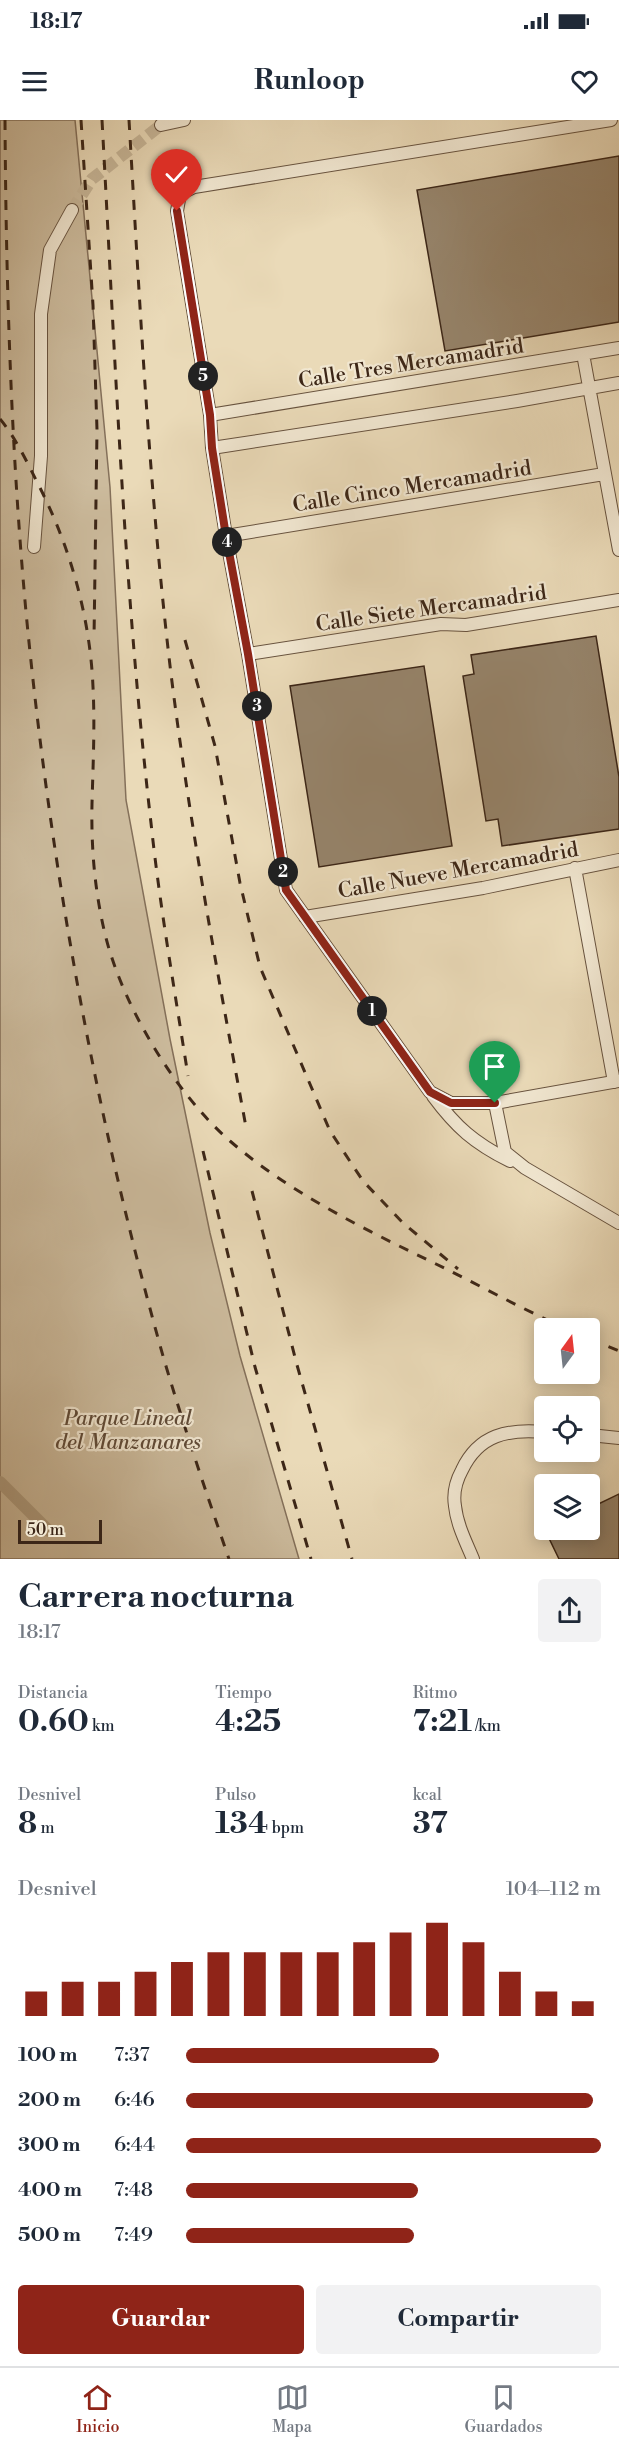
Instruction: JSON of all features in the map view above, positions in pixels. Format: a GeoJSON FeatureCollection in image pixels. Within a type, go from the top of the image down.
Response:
{"type":"FeatureCollection","features":[{"type":"Feature","properties":{"kind":"lane"},"geometry":{"type":"LineString","coordinates":[[161,125],[184,120]]}},
{"type":"Feature","properties":{"kind":"lane"},"geometry":{"type":"LineString","coordinates":[[611,120],[194,187],[180,194],[177,211],[210,415],[212,448],[226,536],[248,654],[286,890],[453,1123],[495,1154],[525,1168],[619,1223]]}},
{"type":"Feature","properties":{"kind":"lane"},"geometry":{"type":"LineString","coordinates":[[34,547],[41,456],[41,314],[50,250],[72,210]]}},
{"type":"Feature","properties":{"kind":"lane","name":"Calle Tres Mercamadrid"},"geometry":{"type":"LineString","coordinates":[[210,415],[619,348]]}},
{"type":"Feature","properties":{"kind":"lane"},"geometry":{"type":"LineString","coordinates":[[583,354],[619,550]]}},
{"type":"Feature","properties":{"kind":"lane"},"geometry":{"type":"LineString","coordinates":[[212,448],[619,383]]}},
{"type":"Feature","properties":{"kind":"lane","name":"Calle Cinco Mercamadrid"},"geometry":{"type":"LineString","coordinates":[[226,536],[604,474]]}},
{"type":"Feature","properties":{"kind":"lane","name":"Calle Siete Mercamadrid"},"geometry":{"type":"LineString","coordinates":[[248,654],[441,624],[466,625],[619,600]]}},
{"type":"Feature","properties":{"kind":"lane","name":"Calle Nueve Mercamadrid"},"geometry":{"type":"LineString","coordinates":[[305,917],[483,888],[619,860]]}},
{"type":"Feature","properties":{"kind":"lane"},"geometry":{"type":"LineString","coordinates":[[430,1092],[451,1103],[495,1103],[616,1082],[575,868]]}},
{"type":"Feature","properties":{"kind":"lane"},"geometry":{"type":"LineString","coordinates":[[495,1103],[505,1152],[525,1168]]}},
{"type":"Feature","properties":{"kind":"lane"},"geometry":{"type":"LineString","coordinates":[[474,1559],[458,1524],[454,1504],[456,1481],[467,1459],[483,1442],[503,1433],[520,1430],[534,1431]]}},
{"type":"Feature","properties":{"kind":"lane"},"geometry":{"type":"LineString","coordinates":[[600,1436],[619,1438]]}},
{"type":"Feature","properties":{"kind":"green space","name":"Parque Lineal del Manzanares"},"geometry":{"type":"Polygon","coordinates":[[[0,120],[75,120],[110,487],[126,800],[170,1039],[210,1233],[240,1356],[299,1559],[0,1559],[0,120]]]}},
{"type":"Feature","properties":{"kind":"building"},"geometry":{"type":"Polygon","coordinates":[[[619,156],[619,322],[445,351],[417,190],[619,156]]]}},
{"type":"Feature","properties":{"kind":"building"},"geometry":{"type":"Polygon","coordinates":[[[596,636],[619,777],[619,829],[502,846],[498,819],[486,821],[463,676],[474,674],[471,655],[596,636]]]}},
{"type":"Feature","properties":{"kind":"building"},"geometry":{"type":"Polygon","coordinates":[[[424,666],[452,846],[319,867],[290,686],[424,666]]]}},
{"type":"Feature","properties":{"kind":"building"},"geometry":{"type":"Polygon","coordinates":[[[619,1494],[619,1559],[559,1559],[550,1540],[600,1540],[600,1503],[619,1494]]]}},
{"type":"Feature","properties":{"kind":"waterway"},"geometry":{"type":"LineString","coordinates":[[0,1482],[49,1531]]}},
{"type":"Feature","properties":{"kind":"tunnel"},"geometry":{"type":"LineString","coordinates":[[72,210],[92,179],[161,125]]}},
{"type":"Feature","properties":{"kind":"railway"},"geometry":{"type":"LineString","coordinates":[[5,120],[10,366],[21,550],[36,706],[62,894],[96,1080],[139,1265],[163,1356],[229,1559]]}},
{"type":"Feature","properties":{"kind":"railway"},"geometry":{"type":"LineString","coordinates":[[81,120],[93,305],[97,430],[94,639]]}},
{"type":"Feature","properties":{"kind":"railway"},"geometry":{"type":"LineString","coordinates":[[102,120],[121,472],[134,648],[155,855],[188,1076]]}},
{"type":"Feature","properties":{"kind":"railway"},"geometry":{"type":"LineString","coordinates":[[129,120],[151,467],[171,674],[196,844],[246,1127]]}},
{"type":"Feature","properties":{"kind":"railway"},"geometry":{"type":"LineString","coordinates":[[0,419],[11,433],[48,504],[76,580],[87,633],[93,687],[92,838],[99,905],[114,965],[125,993],[155,1048],[172,1075],[210,1122],[253,1160],[277,1177],[355,1223],[544,1318]]}},
{"type":"Feature","properties":{"kind":"railway"},"geometry":{"type":"LineString","coordinates":[[185,640],[215,746],[240,883],[260,967],[330,1131],[363,1181],[402,1222],[458,1269]]}},
{"type":"Feature","properties":{"kind":"railway"},"geometry":{"type":"LineString","coordinates":[[203,1151],[255,1367],[311,1559]]}},
{"type":"Feature","properties":{"kind":"railway"},"geometry":{"type":"LineString","coordinates":[[252,1191],[297,1365],[352,1559]]}},
{"type":"Feature","properties":{"kind":"railway"},"geometry":{"type":"LineString","coordinates":[[600,1343],[619,1351]]}},
{"type":"Feature","properties":{"kind":"route"},"geometry":{"type":"LineString","coordinates":[[177,211],[210,415],[212,448],[226,536],[248,654],[286,890],[430,1092],[451,1103],[495,1103]]}}]}
